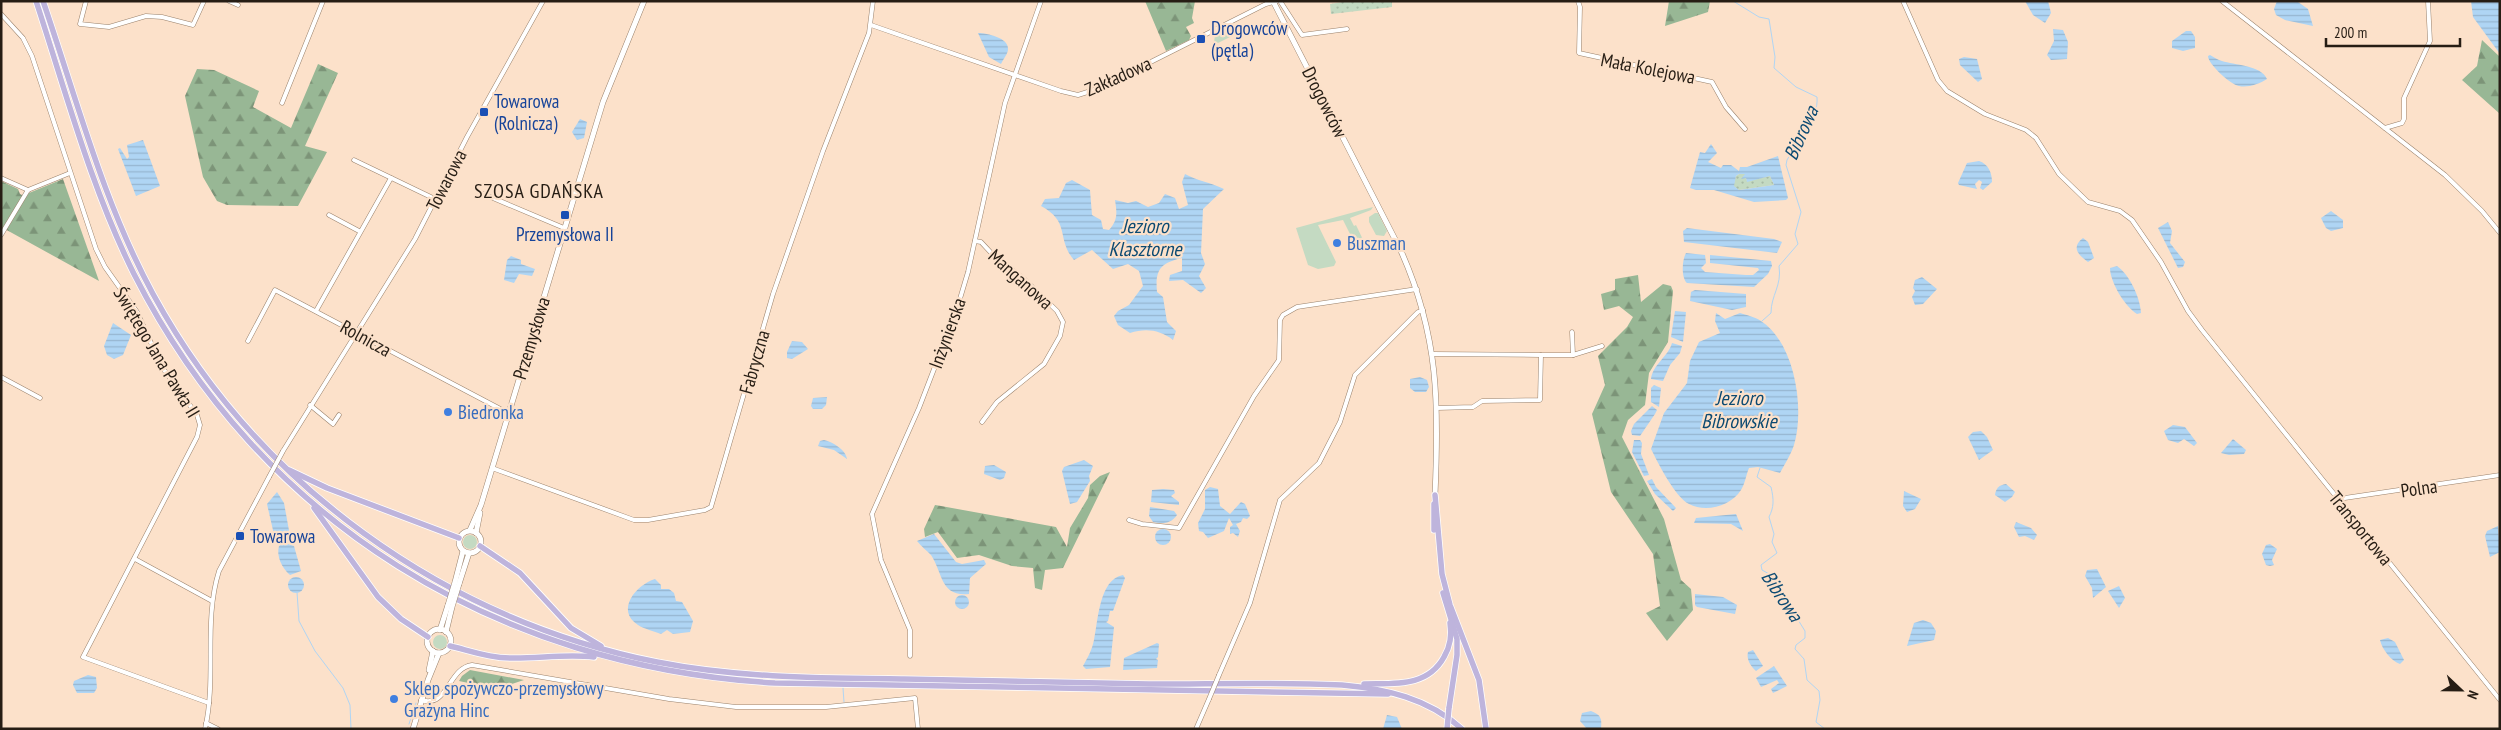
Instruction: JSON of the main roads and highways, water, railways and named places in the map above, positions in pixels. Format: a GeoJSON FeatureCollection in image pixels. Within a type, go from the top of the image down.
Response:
{"type":"FeatureCollection","features":[{"type":"Feature","properties":{"kind":"main road"},"geometry":{"type":"LineString","coordinates":[[36,1],[98,190],[119,242],[147,299],[173,342],[220,408],[270,464],[309,500],[387,559],[442,592],[514,627],[618,661]]}},
{"type":"Feature","properties":{"kind":"main road"},"geometry":{"type":"LineString","coordinates":[[43,1],[105,188],[126,239],[153,295],[205,377],[248,428],[288,470],[344,520],[391,553],[440,583],[517,620],[585,644],[618,653],[711,670],[786,676],[1342,685],[1407,683],[1426,676],[1439,666],[1446,654],[1451,634],[1450,617]]}},
{"type":"Feature","properties":{"kind":"main road","name":"Przemysłowa"},"geometry":{"type":"LineString","coordinates":[[476,532],[481,505],[508,413],[603,102],[644,1]]}},
{"type":"Feature","properties":{"kind":"main road","name":"Drogowców"},"geometry":{"type":"LineString","coordinates":[[1276,1],[1376,203],[1417,289],[1424,310],[1433,354],[1438,408],[1436,495]]}},
{"type":"Feature","properties":{"kind":"main road"},"geometry":{"type":"LineString","coordinates":[[288,470],[294,470],[326,488],[459,538]]}},
{"type":"Feature","properties":{"kind":"main road"},"geometry":{"type":"LineString","coordinates":[[1436,495],[1433,517],[1436,557],[1450,617],[1456,632],[1457,646],[1447,729]]}},
{"type":"Feature","properties":{"kind":"main road"},"geometry":{"type":"LineString","coordinates":[[1436,495],[1442,574],[1450,605],[1479,680],[1486,729]]}},
{"type":"Feature","properties":{"kind":"main road"},"geometry":{"type":"LineString","coordinates":[[309,500],[378,597],[401,619],[428,637]]}},
{"type":"Feature","properties":{"kind":"main road","name":"Przemysłowa"},"geometry":{"type":"LineString","coordinates":[[470,530],[481,505]]}},
{"type":"Feature","properties":{"kind":"main road"},"geometry":{"type":"LineString","coordinates":[[470,530],[476,532],[481,540],[476,552],[466,552],[459,547],[459,538],[462,533],[470,530]]}},
{"type":"Feature","properties":{"kind":"main road"},"geometry":{"type":"LineString","coordinates":[[480,546],[520,573],[571,628],[587,639],[618,653]]}},
{"type":"Feature","properties":{"kind":"main road"},"geometry":{"type":"LineString","coordinates":[[443,631],[466,552]]}},
{"type":"Feature","properties":{"kind":"main road"},"geometry":{"type":"LineString","coordinates":[[443,631],[450,637],[450,646],[446,651],[436,652],[428,643],[428,637],[433,632],[443,631]]}},
{"type":"Feature","properties":{"kind":"main road"},"geometry":{"type":"LineString","coordinates":[[450,646],[506,658],[570,655],[618,661],[710,678],[775,683],[1136,688],[1400,695]]}},
{"type":"Feature","properties":{"kind":"main road"},"geometry":{"type":"LineString","coordinates":[[413,729],[436,652]]}},
{"type":"Feature","properties":{"kind":"main road"},"geometry":{"type":"LineString","coordinates":[[1342,685],[1378,688],[1400,695],[1439,711],[1462,729]]}},
{"type":"Feature","properties":{"kind":"water"},"geometry":{"type":"Polygon","coordinates":[[[2025,1],[2048,1],[2051,13],[2045,23],[2033,15],[2025,1]]]}},
{"type":"Feature","properties":{"kind":"water"},"geometry":{"type":"Polygon","coordinates":[[[2277,1],[2298,2],[2308,9],[2313,26],[2285,20],[2276,15],[2274,9],[2277,1]]]}},
{"type":"Feature","properties":{"kind":"water"},"geometry":{"type":"Polygon","coordinates":[[[2471,1],[2500,1],[2500,54],[2473,17],[2471,1]]]}},
{"type":"Feature","properties":{"kind":"water"},"geometry":{"type":"Polygon","coordinates":[[[2053,29],[2063,30],[2068,42],[2067,59],[2051,60],[2047,55],[2054,41],[2053,29]]]}},
{"type":"Feature","properties":{"kind":"water"},"geometry":{"type":"Polygon","coordinates":[[[2186,31],[2191,31],[2195,37],[2195,48],[2183,51],[2172,48],[2172,41],[2186,31]]]}},
{"type":"Feature","properties":{"kind":"water"},"geometry":{"type":"Polygon","coordinates":[[[978,33],[992,35],[1005,42],[1008,51],[1001,64],[989,57],[978,33]]]}},
{"type":"Feature","properties":{"kind":"water"},"geometry":{"type":"Polygon","coordinates":[[[2210,55],[2222,61],[2253,68],[2264,74],[2267,79],[2250,86],[2235,85],[2216,69],[2209,60],[2208,56],[2210,55]]]}},
{"type":"Feature","properties":{"kind":"water"},"geometry":{"type":"Polygon","coordinates":[[[1964,57],[1977,59],[1982,79],[1978,82],[1960,65],[1959,59],[1964,57]]]}},
{"type":"Feature","properties":{"kind":"water"},"geometry":{"type":"Polygon","coordinates":[[[580,119],[587,122],[584,138],[577,140],[572,132],[580,119]]]}},
{"type":"Feature","properties":{"kind":"water"},"geometry":{"type":"Polygon","coordinates":[[[143,140],[160,186],[136,196],[118,149],[120,148],[127,159],[129,157],[127,145],[143,140]]]}},
{"type":"Feature","properties":{"kind":"water"},"geometry":{"type":"Polygon","coordinates":[[[1711,144],[1717,153],[1708,162],[1721,168],[1723,165],[1731,165],[1739,171],[1740,167],[1747,167],[1778,156],[1788,198],[1786,200],[1754,202],[1714,190],[1690,188],[1700,152],[1705,153],[1711,144]],[[1745,174],[1736,176],[1734,186],[1739,190],[1774,185],[1770,176],[1747,182],[1746,178],[1741,179],[1745,174]]]}},
{"type":"Feature","properties":{"kind":"water"},"geometry":{"type":"Polygon","coordinates":[[[1979,161],[1989,169],[1992,182],[1983,190],[1980,188],[1982,182],[1979,180],[1975,184],[1977,189],[1959,185],[1958,183],[1967,163],[1979,161]]]}},
{"type":"Feature","properties":{"kind":"water","name":"Jezioro Klasztorne"},"geometry":{"type":"Polygon","coordinates":[[[1185,174],[1224,189],[1203,209],[1201,253],[1205,264],[1199,276],[1206,288],[1201,293],[1183,280],[1169,281],[1170,275],[1182,271],[1182,258],[1169,262],[1158,273],[1157,292],[1163,297],[1167,322],[1176,331],[1173,340],[1153,331],[1130,333],[1118,325],[1114,316],[1118,311],[1129,305],[1143,286],[1139,271],[1128,264],[1113,269],[1092,250],[1074,260],[1065,245],[1060,225],[1056,218],[1041,206],[1045,199],[1059,198],[1066,183],[1072,180],[1090,190],[1092,215],[1101,220],[1103,229],[1109,230],[1116,216],[1115,200],[1128,203],[1136,201],[1148,207],[1159,203],[1165,194],[1175,198],[1179,209],[1188,205],[1182,182],[1185,174]]]}},
{"type":"Feature","properties":{"kind":"water"},"geometry":{"type":"Polygon","coordinates":[[[2331,211],[2343,220],[2343,228],[2331,231],[2326,228],[2321,218],[2331,211]]]}},
{"type":"Feature","properties":{"kind":"water"},"geometry":{"type":"Polygon","coordinates":[[[2168,222],[2172,231],[2170,243],[2185,262],[2183,267],[2178,268],[2158,228],[2168,222]]]}},
{"type":"Feature","properties":{"kind":"water"},"geometry":{"type":"Polygon","coordinates":[[[1687,228],[1774,239],[1782,242],[1777,253],[1684,242],[1683,231],[1687,228]]]}},
{"type":"Feature","properties":{"kind":"water"},"geometry":{"type":"Polygon","coordinates":[[[2083,238],[2088,242],[2094,258],[2088,262],[2077,251],[2077,245],[2083,238]]]}},
{"type":"Feature","properties":{"kind":"water"},"geometry":{"type":"Polygon","coordinates":[[[1686,253],[1705,255],[1706,263],[1701,268],[1705,272],[1753,275],[1759,270],[1758,268],[1710,263],[1710,255],[1771,261],[1772,266],[1768,274],[1754,287],[1687,283],[1683,268],[1686,253]]]}},
{"type":"Feature","properties":{"kind":"water"},"geometry":{"type":"Polygon","coordinates":[[[511,256],[521,260],[521,264],[535,269],[532,276],[519,274],[514,283],[504,280],[507,260],[511,256]]]}},
{"type":"Feature","properties":{"kind":"water"},"geometry":{"type":"Polygon","coordinates":[[[2117,266],[2126,274],[2133,286],[2139,300],[2141,313],[2137,314],[2132,311],[2115,287],[2110,268],[2117,266]]]}},
{"type":"Feature","properties":{"kind":"water"},"geometry":{"type":"Polygon","coordinates":[[[1922,277],[1937,289],[1923,304],[1915,305],[1912,297],[1915,291],[1913,288],[1915,280],[1922,277]]]}},
{"type":"Feature","properties":{"kind":"water"},"geometry":{"type":"Polygon","coordinates":[[[1695,290],[1746,294],[1746,307],[1732,310],[1690,301],[1691,292],[1695,290]]]}},
{"type":"Feature","properties":{"kind":"water"},"geometry":{"type":"Polygon","coordinates":[[[1675,311],[1686,312],[1683,342],[1671,337],[1675,311]]]}},
{"type":"Feature","properties":{"kind":"water","name":"Jezioro Bibrowskie"},"geometry":{"type":"Polygon","coordinates":[[[1716,313],[1725,319],[1740,313],[1750,316],[1761,321],[1773,331],[1789,360],[1794,378],[1797,396],[1797,430],[1794,445],[1780,473],[1758,467],[1749,468],[1737,496],[1725,504],[1703,508],[1689,504],[1678,494],[1667,479],[1651,449],[1664,413],[1687,383],[1690,361],[1699,342],[1720,333],[1715,321],[1716,313]]]}},
{"type":"Feature","properties":{"kind":"water"},"geometry":{"type":"Polygon","coordinates":[[[113,323],[131,335],[123,355],[114,359],[107,355],[104,346],[113,323]]]}},
{"type":"Feature","properties":{"kind":"water"},"geometry":{"type":"Polygon","coordinates":[[[792,341],[802,342],[808,349],[792,359],[787,358],[787,352],[792,341]]]}},
{"type":"Feature","properties":{"kind":"water"},"geometry":{"type":"Polygon","coordinates":[[[1672,343],[1682,346],[1680,353],[1670,365],[1663,381],[1651,379],[1652,374],[1672,343]]]}},
{"type":"Feature","properties":{"kind":"water"},"geometry":{"type":"Polygon","coordinates":[[[1420,377],[1427,380],[1429,387],[1426,392],[1415,392],[1410,388],[1410,379],[1420,377]]]}},
{"type":"Feature","properties":{"kind":"water"},"geometry":{"type":"Polygon","coordinates":[[[1654,385],[1661,388],[1659,407],[1651,402],[1651,388],[1654,385]]]}},
{"type":"Feature","properties":{"kind":"water"},"geometry":{"type":"Polygon","coordinates":[[[827,397],[826,405],[822,409],[813,409],[811,406],[813,398],[827,397]]]}},
{"type":"Feature","properties":{"kind":"water"},"geometry":{"type":"Polygon","coordinates":[[[1652,406],[1657,410],[1640,436],[1632,435],[1631,431],[1634,424],[1652,406]]]}},
{"type":"Feature","properties":{"kind":"water"},"geometry":{"type":"Polygon","coordinates":[[[2173,425],[2185,427],[2197,443],[2194,446],[2184,439],[2178,443],[2168,440],[2164,431],[2173,425]]]}},
{"type":"Feature","properties":{"kind":"water"},"geometry":{"type":"Polygon","coordinates":[[[1981,431],[1987,437],[1993,450],[1979,460],[1968,437],[1973,432],[1981,431]]]}},
{"type":"Feature","properties":{"kind":"water"},"geometry":{"type":"Polygon","coordinates":[[[2233,439],[2246,450],[2244,454],[2229,455],[2221,453],[2233,439]]]}},
{"type":"Feature","properties":{"kind":"water"},"geometry":{"type":"Polygon","coordinates":[[[824,440],[838,447],[847,459],[834,450],[818,446],[820,441],[824,440]]]}},
{"type":"Feature","properties":{"kind":"water"},"geometry":{"type":"Polygon","coordinates":[[[1634,440],[1640,440],[1642,443],[1641,454],[1649,475],[1644,476],[1632,452],[1634,440]]]}},
{"type":"Feature","properties":{"kind":"water"},"geometry":{"type":"Polygon","coordinates":[[[1084,460],[1093,466],[1089,476],[1090,481],[1077,502],[1070,504],[1062,471],[1064,467],[1084,460]]]}},
{"type":"Feature","properties":{"kind":"water"},"geometry":{"type":"Polygon","coordinates":[[[994,465],[1006,472],[1004,478],[1000,480],[984,474],[985,466],[994,465]]]}},
{"type":"Feature","properties":{"kind":"water"},"geometry":{"type":"Polygon","coordinates":[[[1652,479],[1656,487],[1676,508],[1673,511],[1655,494],[1647,481],[1652,479]]]}},
{"type":"Feature","properties":{"kind":"water"},"geometry":{"type":"Polygon","coordinates":[[[2006,484],[2015,492],[2005,502],[1995,495],[1998,487],[2006,484]]]}},
{"type":"Feature","properties":{"kind":"water"},"geometry":{"type":"Polygon","coordinates":[[[1210,487],[1218,489],[1220,506],[1230,514],[1241,502],[1245,504],[1250,516],[1247,519],[1243,518],[1241,522],[1236,524],[1240,531],[1238,537],[1233,533],[1230,534],[1230,527],[1233,525],[1229,518],[1224,531],[1208,538],[1203,532],[1199,531],[1198,523],[1205,509],[1205,490],[1210,487]]]}},
{"type":"Feature","properties":{"kind":"water"},"geometry":{"type":"Polygon","coordinates":[[[1152,490],[1174,490],[1175,493],[1171,496],[1179,502],[1179,505],[1151,502],[1152,490]]]}},
{"type":"Feature","properties":{"kind":"water"},"geometry":{"type":"Polygon","coordinates":[[[1904,491],[1921,499],[1915,509],[1907,512],[1903,506],[1904,491]]]}},
{"type":"Feature","properties":{"kind":"water"},"geometry":{"type":"Polygon","coordinates":[[[277,492],[284,503],[290,536],[279,542],[275,539],[267,504],[277,492]]]}},
{"type":"Feature","properties":{"kind":"water"},"geometry":{"type":"Polygon","coordinates":[[[1150,507],[1174,511],[1177,515],[1166,523],[1153,522],[1149,516],[1150,507]]]}},
{"type":"Feature","properties":{"kind":"water"},"geometry":{"type":"Polygon","coordinates":[[[1736,514],[1743,531],[1731,524],[1694,523],[1696,518],[1736,514]]]}},
{"type":"Feature","properties":{"kind":"water"},"geometry":{"type":"Polygon","coordinates":[[[2016,522],[2031,528],[2037,535],[2034,540],[2025,536],[2019,537],[2014,527],[2016,522]]]}},
{"type":"Feature","properties":{"kind":"water"},"geometry":{"type":"Polygon","coordinates":[[[2498,526],[2500,552],[2490,557],[2485,536],[2487,531],[2498,526]]]}},
{"type":"Feature","properties":{"kind":"water"},"geometry":{"type":"Polygon","coordinates":[[[1163,529],[1169,531],[1171,537],[1169,543],[1163,545],[1157,543],[1155,537],[1157,531],[1163,529]]]}},
{"type":"Feature","properties":{"kind":"water"},"geometry":{"type":"Polygon","coordinates":[[[934,534],[956,562],[962,564],[984,560],[986,564],[970,578],[969,594],[960,594],[947,588],[931,555],[917,541],[934,534]]]}},
{"type":"Feature","properties":{"kind":"water"},"geometry":{"type":"Polygon","coordinates":[[[285,543],[294,546],[301,571],[290,575],[284,569],[278,554],[279,546],[285,543]]]}},
{"type":"Feature","properties":{"kind":"water"},"geometry":{"type":"Polygon","coordinates":[[[2270,544],[2277,549],[2272,560],[2274,565],[2270,566],[2266,565],[2262,554],[2266,545],[2270,544]]]}},
{"type":"Feature","properties":{"kind":"water"},"geometry":{"type":"Polygon","coordinates":[[[2097,569],[2106,587],[2093,598],[2092,588],[2085,576],[2087,570],[2097,569]]]}},
{"type":"Feature","properties":{"kind":"water"},"geometry":{"type":"Polygon","coordinates":[[[1123,575],[1125,578],[1113,611],[1110,611],[1108,621],[1106,622],[1114,627],[1110,667],[1086,669],[1083,666],[1093,644],[1104,593],[1115,578],[1123,575]]]}},
{"type":"Feature","properties":{"kind":"water"},"geometry":{"type":"Polygon","coordinates":[[[296,577],[302,579],[304,585],[302,591],[296,593],[290,591],[288,585],[290,579],[296,577]]]}},
{"type":"Feature","properties":{"kind":"water"},"geometry":{"type":"Polygon","coordinates":[[[655,579],[661,585],[661,589],[669,589],[674,593],[676,601],[682,602],[693,621],[690,632],[673,634],[667,630],[661,634],[638,625],[631,619],[628,605],[635,592],[655,579]]]}},
{"type":"Feature","properties":{"kind":"water"},"geometry":{"type":"Polygon","coordinates":[[[2119,586],[2125,598],[2119,608],[2108,591],[2119,586]]]}},
{"type":"Feature","properties":{"kind":"water"},"geometry":{"type":"Polygon","coordinates":[[[1695,594],[1723,597],[1737,605],[1735,614],[1697,607],[1695,605],[1695,594]]]}},
{"type":"Feature","properties":{"kind":"water"},"geometry":{"type":"Polygon","coordinates":[[[959,595],[965,595],[969,602],[965,609],[959,609],[955,605],[955,599],[959,595]]]}},
{"type":"Feature","properties":{"kind":"water"},"geometry":{"type":"Polygon","coordinates":[[[1923,620],[1931,623],[1936,631],[1934,640],[1907,646],[1914,623],[1923,620]]]}},
{"type":"Feature","properties":{"kind":"water"},"geometry":{"type":"Polygon","coordinates":[[[2388,638],[2395,642],[2404,660],[2400,664],[2387,654],[2383,647],[2380,640],[2388,638]]]}},
{"type":"Feature","properties":{"kind":"water"},"geometry":{"type":"Polygon","coordinates":[[[1157,643],[1159,644],[1158,657],[1156,659],[1158,660],[1157,668],[1123,670],[1124,658],[1157,643]]]}},
{"type":"Feature","properties":{"kind":"water"},"geometry":{"type":"Polygon","coordinates":[[[1753,650],[1763,666],[1756,671],[1748,660],[1748,652],[1753,650]]]}},
{"type":"Feature","properties":{"kind":"water"},"geometry":{"type":"Polygon","coordinates":[[[1774,666],[1787,686],[1773,693],[1771,689],[1779,683],[1777,680],[1761,687],[1756,678],[1774,666]]]}},
{"type":"Feature","properties":{"kind":"water"},"geometry":{"type":"Polygon","coordinates":[[[88,675],[96,677],[97,688],[94,693],[77,693],[73,685],[74,681],[88,675]]]}},
{"type":"Feature","properties":{"kind":"water"},"geometry":{"type":"Polygon","coordinates":[[[1591,711],[1600,717],[1601,729],[1587,729],[1580,721],[1582,713],[1591,711]]]}},
{"type":"Feature","properties":{"kind":"water"},"geometry":{"type":"Polygon","coordinates":[[[1387,715],[1397,717],[1402,729],[1383,729],[1387,715]]]}},
{"type":"Feature","properties":{"kind":"waterway","name":"Bibrowa"},"geometry":{"type":"LineString","coordinates":[[1733,1],[1759,17],[1769,19],[1775,57],[1774,68],[1796,87],[1817,97],[1815,114],[1787,160],[1786,165],[1801,212],[1795,234],[1798,244],[1779,266],[1778,285],[1771,313],[1762,321]]}},
{"type":"Feature","properties":{"kind":"waterway","name":"Bibrowa"},"geometry":{"type":"LineString","coordinates":[[1760,468],[1757,477],[1771,487],[1773,507],[1769,517],[1774,534],[1772,542],[1777,553],[1761,565],[1762,570],[1771,575],[1786,609],[1795,615],[1805,631],[1805,638],[1796,645],[1795,649],[1804,659],[1807,680],[1819,691],[1820,700],[1816,722],[1825,729]]}},
{"type":"Feature","properties":{"kind":"waterway"},"geometry":{"type":"LineString","coordinates":[[297,592],[299,621],[315,651],[343,688],[350,705],[351,729]]}},
{"type":"Feature","properties":{"kind":"waterway"},"geometry":{"type":"LineString","coordinates":[[418,695],[422,682]]}},
{"type":"Feature","properties":{"kind":"waterway"},"geometry":{"type":"LineString","coordinates":[[843,688],[844,702]]}},
{"type":"Feature","properties":{"kind":"waterway"},"geometry":{"type":"LineString","coordinates":[[409,724],[416,703]]}},
{"type":"Feature","properties":{"kind":"place","name":"Drogowców (pętla)"},"geometry":{"type":"Point","coordinates":[1201,39]}},
{"type":"Feature","properties":{"kind":"place","name":"Towarowa (Rolnicza)"},"geometry":{"type":"Point","coordinates":[484,112]}},
{"type":"Feature","properties":{"kind":"place","name":"Przemysłowa II"},"geometry":{"type":"Point","coordinates":[565,215]}},
{"type":"Feature","properties":{"kind":"place","name":"Buszman"},"geometry":{"type":"Point","coordinates":[1337,243]}},
{"type":"Feature","properties":{"kind":"place","name":"Biedronka"},"geometry":{"type":"Point","coordinates":[448,412]}},
{"type":"Feature","properties":{"kind":"place","name":"Towarowa"},"geometry":{"type":"Point","coordinates":[240,536]}},
{"type":"Feature","properties":{"kind":"place","name":"Sklep spożywczo-przemysłowy Grażyna Hinc"},"geometry":{"type":"Point","coordinates":[394,699]}},
{"type":"Feature","properties":{"kind":"district","name":"SZOSA GDAŃSKA"},"geometry":{"type":"Point","coordinates":[539,191]}}]}
